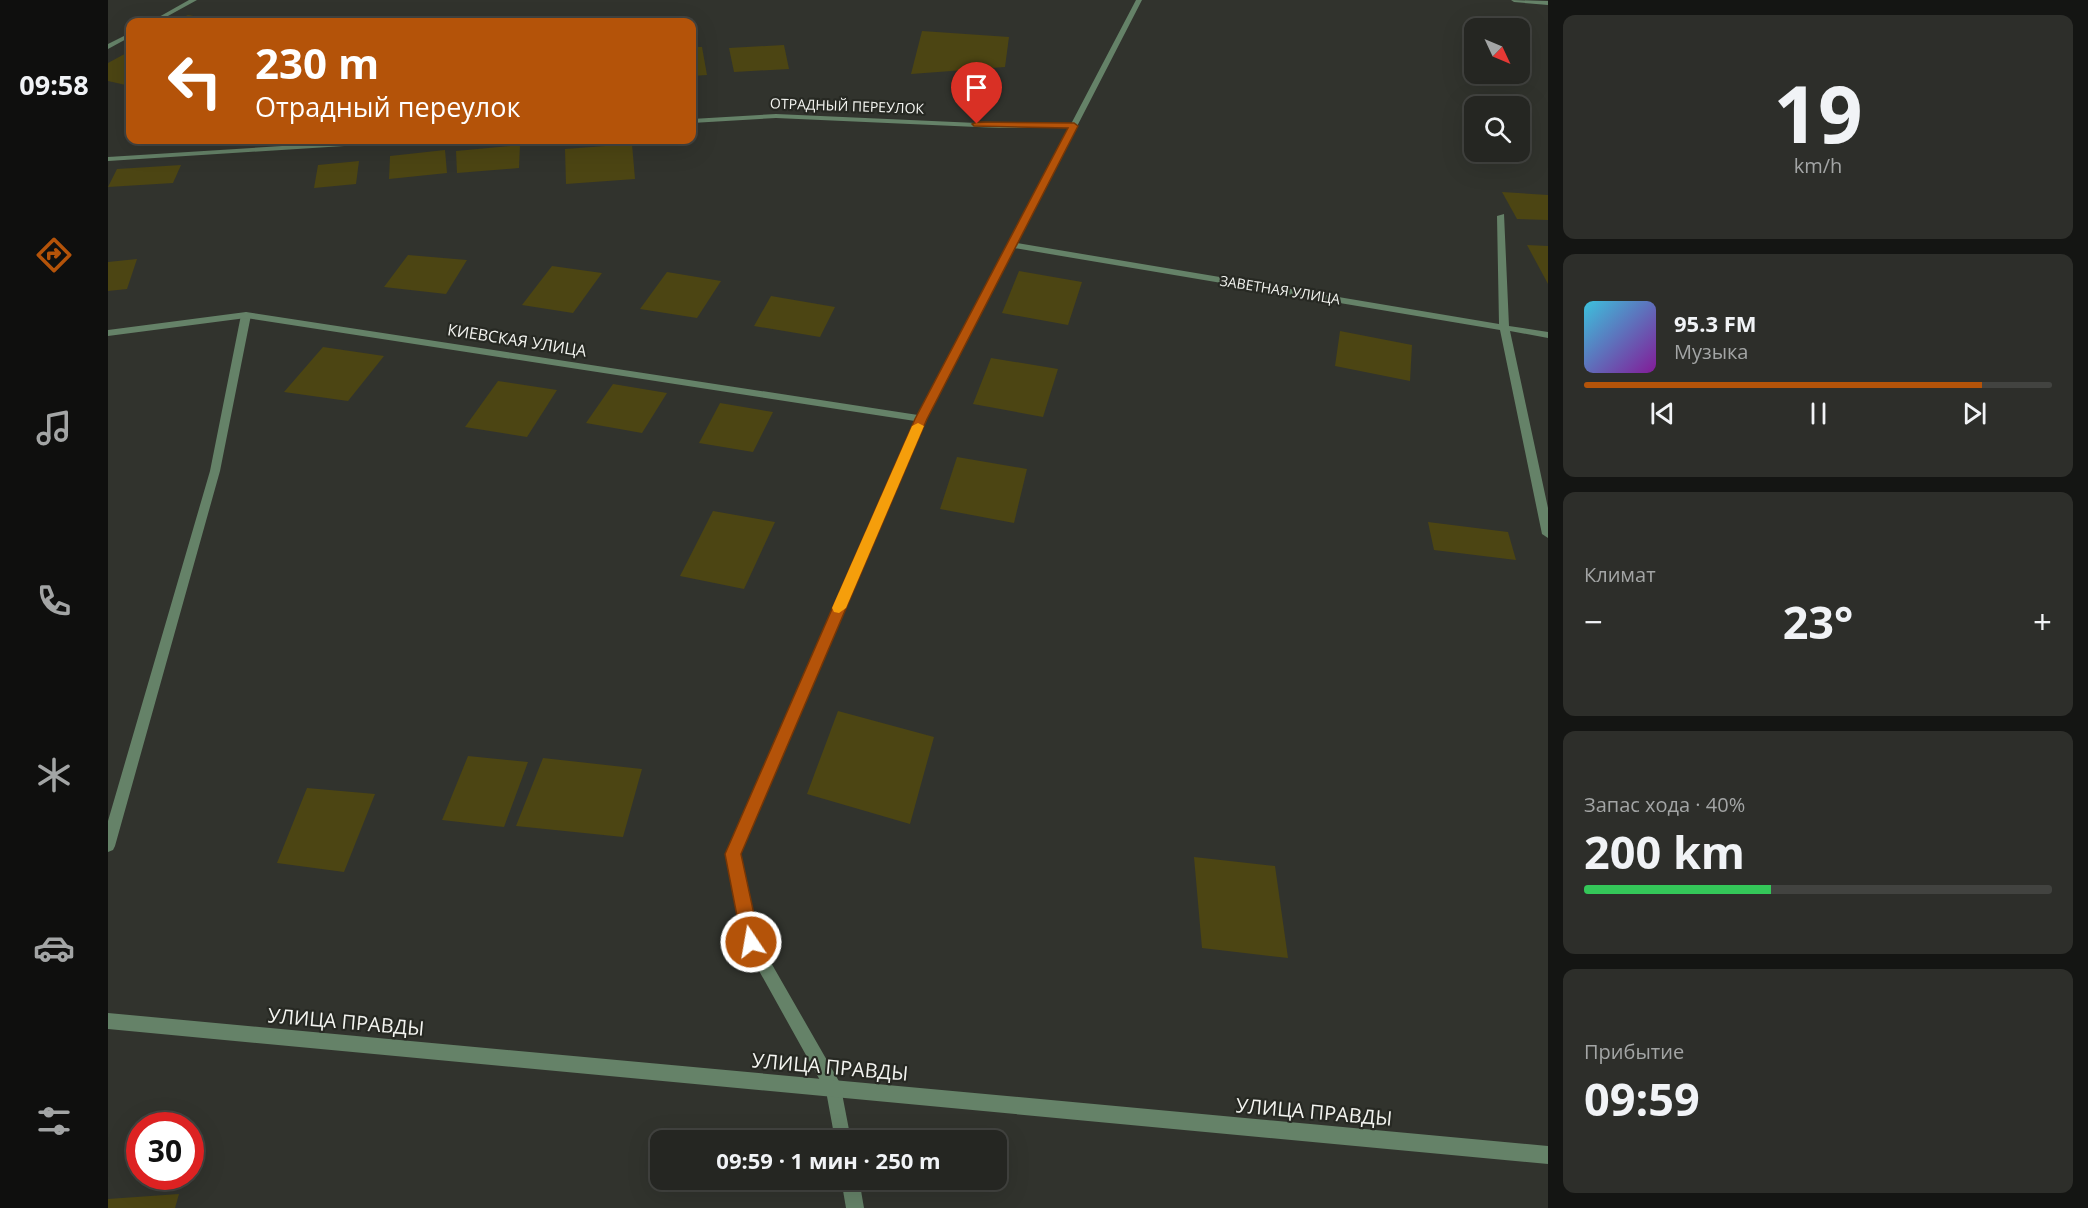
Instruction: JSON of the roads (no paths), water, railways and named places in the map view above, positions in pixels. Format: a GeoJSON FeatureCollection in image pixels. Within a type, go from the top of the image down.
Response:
{"type":"FeatureCollection","features":[{"type":"Feature","properties":{"kind":"street"},"geometry":{"type":"LineString","coordinates":[[160,18],[194,0]]}},
{"type":"Feature","properties":{"kind":"street"},"geometry":{"type":"LineString","coordinates":[[841,1130],[834,1089],[751,942],[733,854],[921,419],[1139,0]]}},
{"type":"Feature","properties":{"kind":"street"},"geometry":{"type":"LineString","coordinates":[[1514,0],[1548,3]]}},
{"type":"Feature","properties":{"kind":"street"},"geometry":{"type":"LineString","coordinates":[[108,47],[126,37]]}},
{"type":"Feature","properties":{"kind":"street","name":"ОТРАДНЫЙ ПЕРЕУЛОК"},"geometry":{"type":"LineString","coordinates":[[696,121],[776,116],[999,126],[1074,126]]}},
{"type":"Feature","properties":{"kind":"street"},"geometry":{"type":"LineString","coordinates":[[108,159],[343,144]]}},
{"type":"Feature","properties":{"kind":"street"},"geometry":{"type":"LineString","coordinates":[[1501,216],[1504,327],[1548,534]]}},
{"type":"Feature","properties":{"kind":"street","name":"ЗАВЕТНАЯ УЛИЦА"},"geometry":{"type":"LineString","coordinates":[[1012,245],[1548,335]]}},
{"type":"Feature","properties":{"kind":"street"},"geometry":{"type":"LineString","coordinates":[[108,846],[215,471],[246,315]]}},
{"type":"Feature","properties":{"kind":"street","name":"КИЕВСКАЯ УЛИЦА"},"geometry":{"type":"LineString","coordinates":[[108,333],[246,315],[921,419]]}},
{"type":"Feature","properties":{"kind":"street","name":"УЛИЦА ПРАВДЫ"},"geometry":{"type":"LineString","coordinates":[[108,1022],[1548,1155]]}},
{"type":"Feature","properties":{"kind":"street"},"geometry":{"type":"LineString","coordinates":[[852,1190],[855,1208]]}}]}
